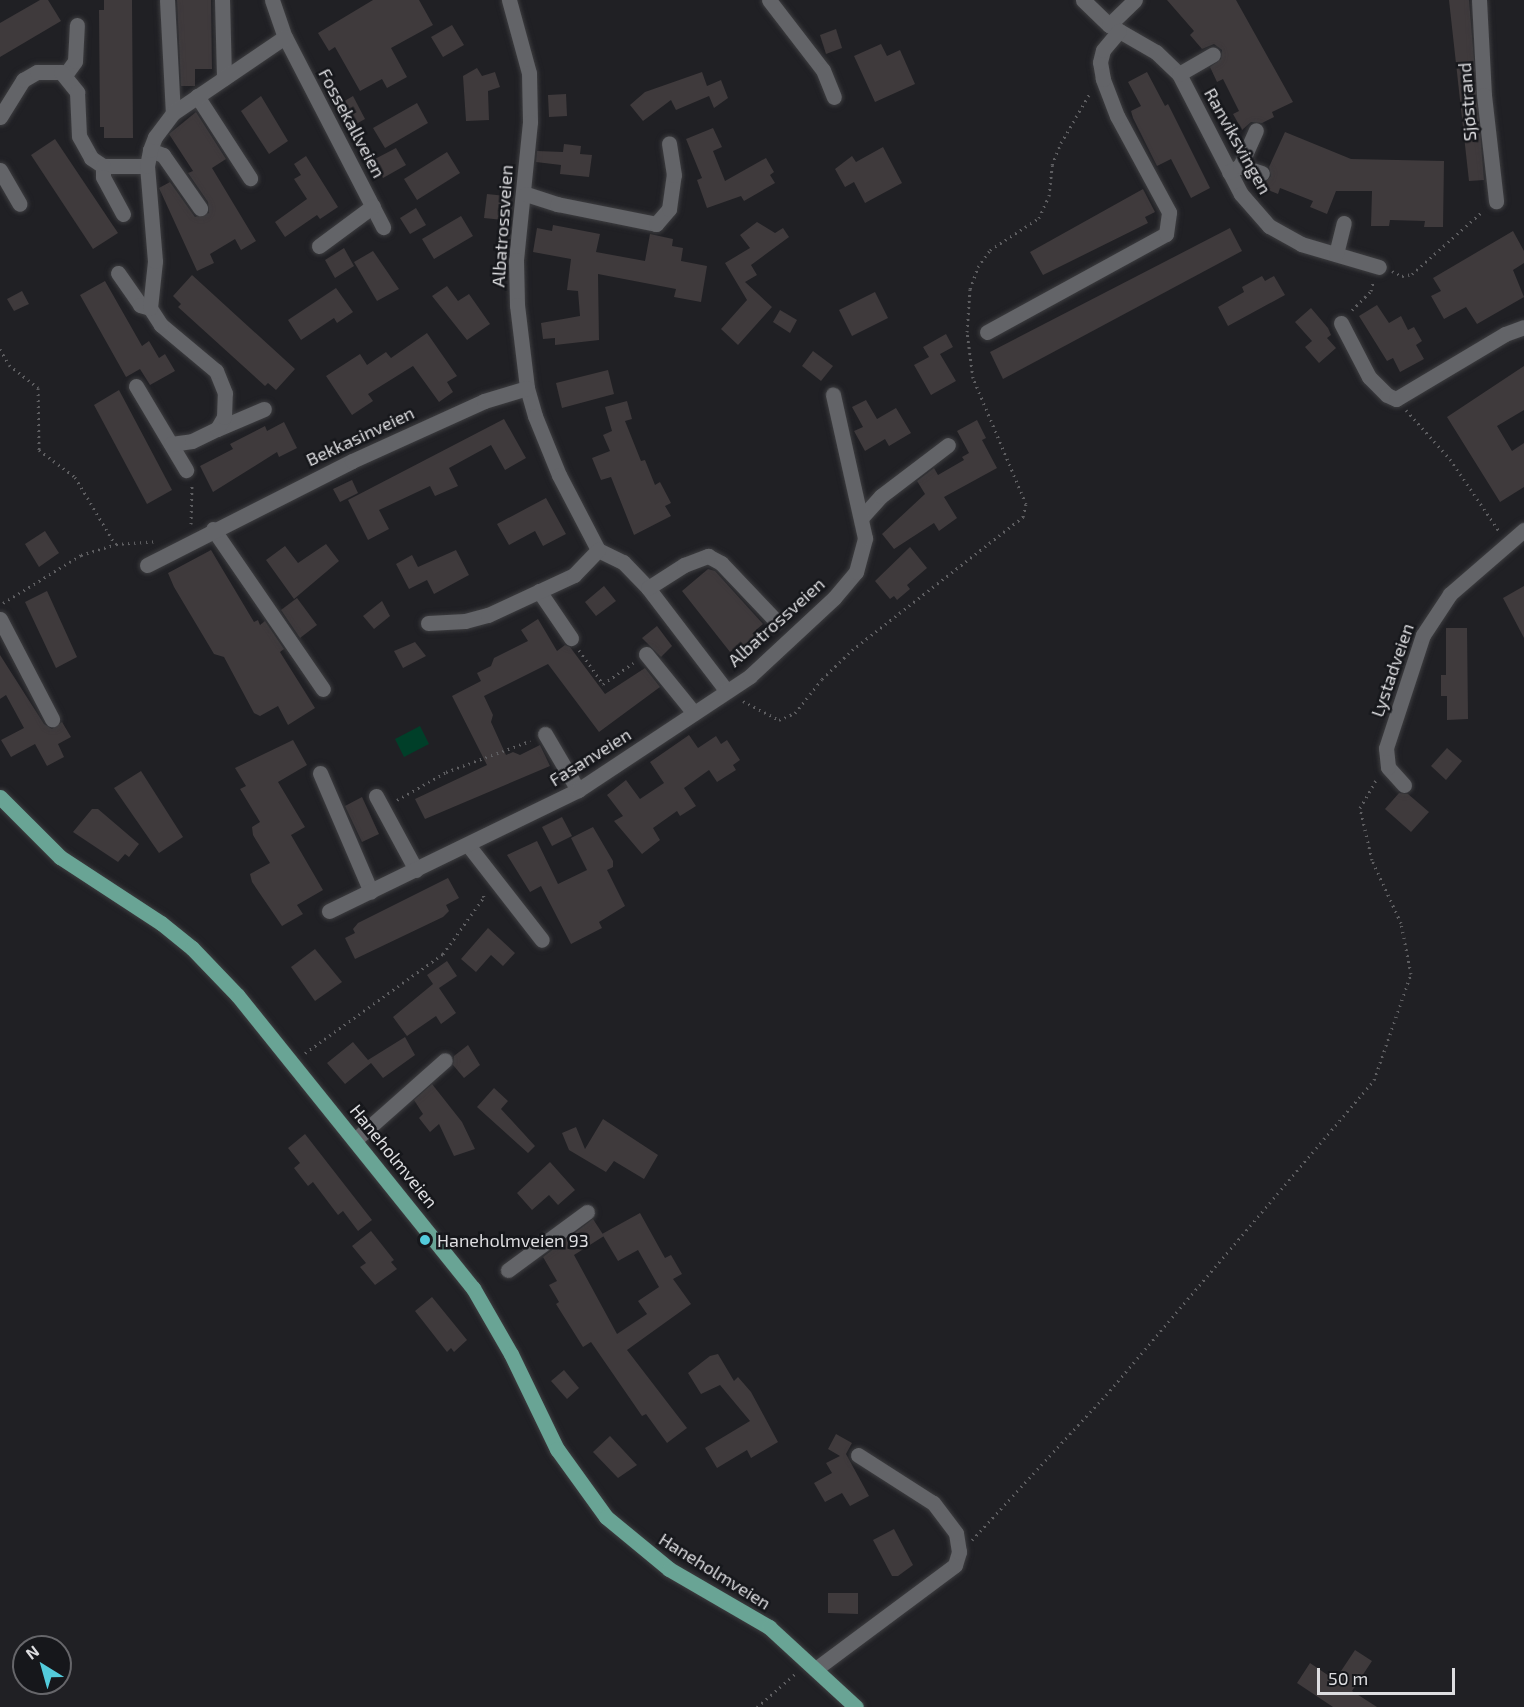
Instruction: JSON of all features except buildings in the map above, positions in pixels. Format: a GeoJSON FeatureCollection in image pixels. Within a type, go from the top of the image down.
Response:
{"type":"FeatureCollection","features":[{"type":"Feature","properties":{"kind":"main road","name":"Haneholmveien"},"geometry":{"type":"LineString","coordinates":[[0,797],[60,856],[161,923],[192,948],[238,996],[473,1288],[511,1354],[557,1449],[606,1517],[655,1560],[769,1627],[817,1668],[856,1707]]}},
{"type":"Feature","properties":{"kind":"street"},"geometry":{"type":"LineString","coordinates":[[166,0],[173,113]]}},
{"type":"Feature","properties":{"kind":"street"},"geometry":{"type":"LineString","coordinates":[[222,0],[224,78]]}},
{"type":"Feature","properties":{"kind":"street","name":"Fossekallveien"},"geometry":{"type":"LineString","coordinates":[[272,0],[285,37],[383,227]]}},
{"type":"Feature","properties":{"kind":"street","name":"Albatrossveien"},"geometry":{"type":"LineString","coordinates":[[509,0],[529,73],[526,194],[516,260],[517,305],[527,388],[559,475],[598,550],[623,562],[648,588],[726,690],[750,676],[849,582],[865,538],[833,395]]}},
{"type":"Feature","properties":{"kind":"street"},"geometry":{"type":"LineString","coordinates":[[769,0],[823,70],[834,97]]}},
{"type":"Feature","properties":{"kind":"street","name":"Ranviksvingen"},"geometry":{"type":"LineString","coordinates":[[1083,0],[1114,28],[1156,52],[1179,74],[1234,169],[1252,210],[1269,226],[1301,244],[1379,267]]}},
{"type":"Feature","properties":{"kind":"street"},"geometry":{"type":"LineString","coordinates":[[987,332],[1166,234],[1170,212],[1117,117],[1103,79],[1100,62],[1114,28],[1135,0]]}},
{"type":"Feature","properties":{"kind":"street","name":"Sjøstrand"},"geometry":{"type":"LineString","coordinates":[[1479,0],[1484,95],[1496,201]]}},
{"type":"Feature","properties":{"kind":"street"},"geometry":{"type":"LineString","coordinates":[[65,75],[75,61],[77,25]]}},
{"type":"Feature","properties":{"kind":"street"},"geometry":{"type":"LineString","coordinates":[[217,429],[226,404],[219,374],[161,325],[150,308],[155,261],[149,158],[154,137],[173,113],[285,37]]}},
{"type":"Feature","properties":{"kind":"street"},"geometry":{"type":"LineString","coordinates":[[1179,74],[1213,54]]}},
{"type":"Feature","properties":{"kind":"street"},"geometry":{"type":"LineString","coordinates":[[0,117],[17,87],[32,74],[54,70],[65,75],[77,92],[83,146],[91,158],[103,166],[163,154],[200,208]]}},
{"type":"Feature","properties":{"kind":"street"},"geometry":{"type":"LineString","coordinates":[[197,96],[250,178]]}},
{"type":"Feature","properties":{"kind":"street"},"geometry":{"type":"LineString","coordinates":[[1256,130],[1234,169],[1262,173]]}},
{"type":"Feature","properties":{"kind":"street"},"geometry":{"type":"LineString","coordinates":[[526,194],[557,204],[656,224],[669,209],[674,175],[669,143]]}},
{"type":"Feature","properties":{"kind":"street"},"geometry":{"type":"LineString","coordinates":[[103,166],[103,177],[123,214]]}},
{"type":"Feature","properties":{"kind":"street"},"geometry":{"type":"LineString","coordinates":[[0,170],[20,204]]}},
{"type":"Feature","properties":{"kind":"street"},"geometry":{"type":"LineString","coordinates":[[318,246],[374,206]]}},
{"type":"Feature","properties":{"kind":"street"},"geometry":{"type":"LineString","coordinates":[[1336,254],[1344,223]]}},
{"type":"Feature","properties":{"kind":"street"},"geometry":{"type":"LineString","coordinates":[[118,273],[140,305],[150,308]]}},
{"type":"Feature","properties":{"kind":"street"},"geometry":{"type":"LineString","coordinates":[[1341,323],[1369,377],[1387,395],[1396,399],[1505,334],[1524,327]]}},
{"type":"Feature","properties":{"kind":"street"},"geometry":{"type":"LineString","coordinates":[[136,386],[186,470]]}},
{"type":"Feature","properties":{"kind":"street","name":"Bekkasinveien"},"geometry":{"type":"LineString","coordinates":[[147,565],[213,529],[484,400],[527,388]]}},
{"type":"Feature","properties":{"kind":"street"},"geometry":{"type":"LineString","coordinates":[[171,444],[202,437],[264,409]]}},
{"type":"Feature","properties":{"kind":"street"},"geometry":{"type":"LineString","coordinates":[[862,517],[881,496],[948,445]]}},
{"type":"Feature","properties":{"kind":"street"},"geometry":{"type":"LineString","coordinates":[[213,529],[323,689]]}},
{"type":"Feature","properties":{"kind":"street","name":"Lystadveien"},"geometry":{"type":"LineString","coordinates":[[1386,760],[1399,704],[1428,623],[1450,594],[1507,542],[1524,530]]}},
{"type":"Feature","properties":{"kind":"street"},"geometry":{"type":"LineString","coordinates":[[428,623],[477,619],[574,575],[598,550]]}},
{"type":"Feature","properties":{"kind":"street"},"geometry":{"type":"LineString","coordinates":[[648,588],[684,565],[708,556],[721,563],[776,621]]}},
{"type":"Feature","properties":{"kind":"street"},"geometry":{"type":"LineString","coordinates":[[539,591],[571,638]]}},
{"type":"Feature","properties":{"kind":"street"},"geometry":{"type":"LineString","coordinates":[[0,619],[52,719]]}},
{"type":"Feature","properties":{"kind":"street"},"geometry":{"type":"LineString","coordinates":[[646,654],[694,713]]}},
{"type":"Feature","properties":{"kind":"street","name":"Fasanveien"},"geometry":{"type":"LineString","coordinates":[[329,911],[578,790],[726,690]]}},
{"type":"Feature","properties":{"kind":"street"},"geometry":{"type":"LineString","coordinates":[[545,734],[578,790]]}},
{"type":"Feature","properties":{"kind":"street"},"geometry":{"type":"LineString","coordinates":[[1386,760],[1404,785]]}},
{"type":"Feature","properties":{"kind":"street"},"geometry":{"type":"LineString","coordinates":[[320,774],[371,892]]}},
{"type":"Feature","properties":{"kind":"street"},"geometry":{"type":"LineString","coordinates":[[379,802],[416,870]]}},
{"type":"Feature","properties":{"kind":"street"},"geometry":{"type":"LineString","coordinates":[[468,845],[542,940]]}},
{"type":"Feature","properties":{"kind":"street"},"geometry":{"type":"LineString","coordinates":[[355,1140],[445,1060]]}},
{"type":"Feature","properties":{"kind":"street"},"geometry":{"type":"LineString","coordinates":[[508,1270],[587,1212]]}},
{"type":"Feature","properties":{"kind":"street"},"geometry":{"type":"LineString","coordinates":[[817,1668],[955,1565],[959,1551],[956,1533],[933,1503],[858,1455]]}},
{"type":"Feature","properties":{"kind":"path"},"geometry":{"type":"LineString","coordinates":[[1341,323],[1371,291],[1379,267],[1402,276],[1412,274],[1496,201]]}},
{"type":"Feature","properties":{"kind":"path"},"geometry":{"type":"LineString","coordinates":[[0,349],[9,364],[38,388],[39,450],[75,477],[116,544]]}},
{"type":"Feature","properties":{"kind":"path"},"geometry":{"type":"LineString","coordinates":[[1396,399],[1450,459],[1507,542]]}},
{"type":"Feature","properties":{"kind":"path"},"geometry":{"type":"LineString","coordinates":[[186,470],[193,486],[190,522],[197,538]]}},
{"type":"Feature","properties":{"kind":"path"},"geometry":{"type":"LineString","coordinates":[[0,607],[8,598],[81,555],[116,544],[162,541]]}},
{"type":"Feature","properties":{"kind":"path"},"geometry":{"type":"LineString","coordinates":[[571,638],[603,684],[646,654]]}},
{"type":"Feature","properties":{"kind":"path"},"geometry":{"type":"LineString","coordinates":[[379,802],[446,772],[545,734]]}},
{"type":"Feature","properties":{"kind":"path"},"geometry":{"type":"LineString","coordinates":[[959,1551],[1015,1498],[1106,1395],[1374,1080],[1412,974],[1401,923],[1372,860],[1360,807],[1386,760]]}},
{"type":"Feature","properties":{"kind":"path"},"geometry":{"type":"LineString","coordinates":[[291,1063],[443,954],[484,897],[476,884]]}},
{"type":"Feature","properties":{"kind":"path"},"geometry":{"type":"LineString","coordinates":[[757,1707],[790,1676],[817,1668]]}},
{"type":"Feature","properties":{"kind":"green space"},"geometry":{"type":"Polygon","coordinates":[[[420,726],[429,744],[404,757],[395,739],[420,726]]]}},
{"type":"Feature","properties":{"kind":"place","name":"Haneholmveien 93"},"geometry":{"type":"Point","coordinates":[425,1240]}}]}
